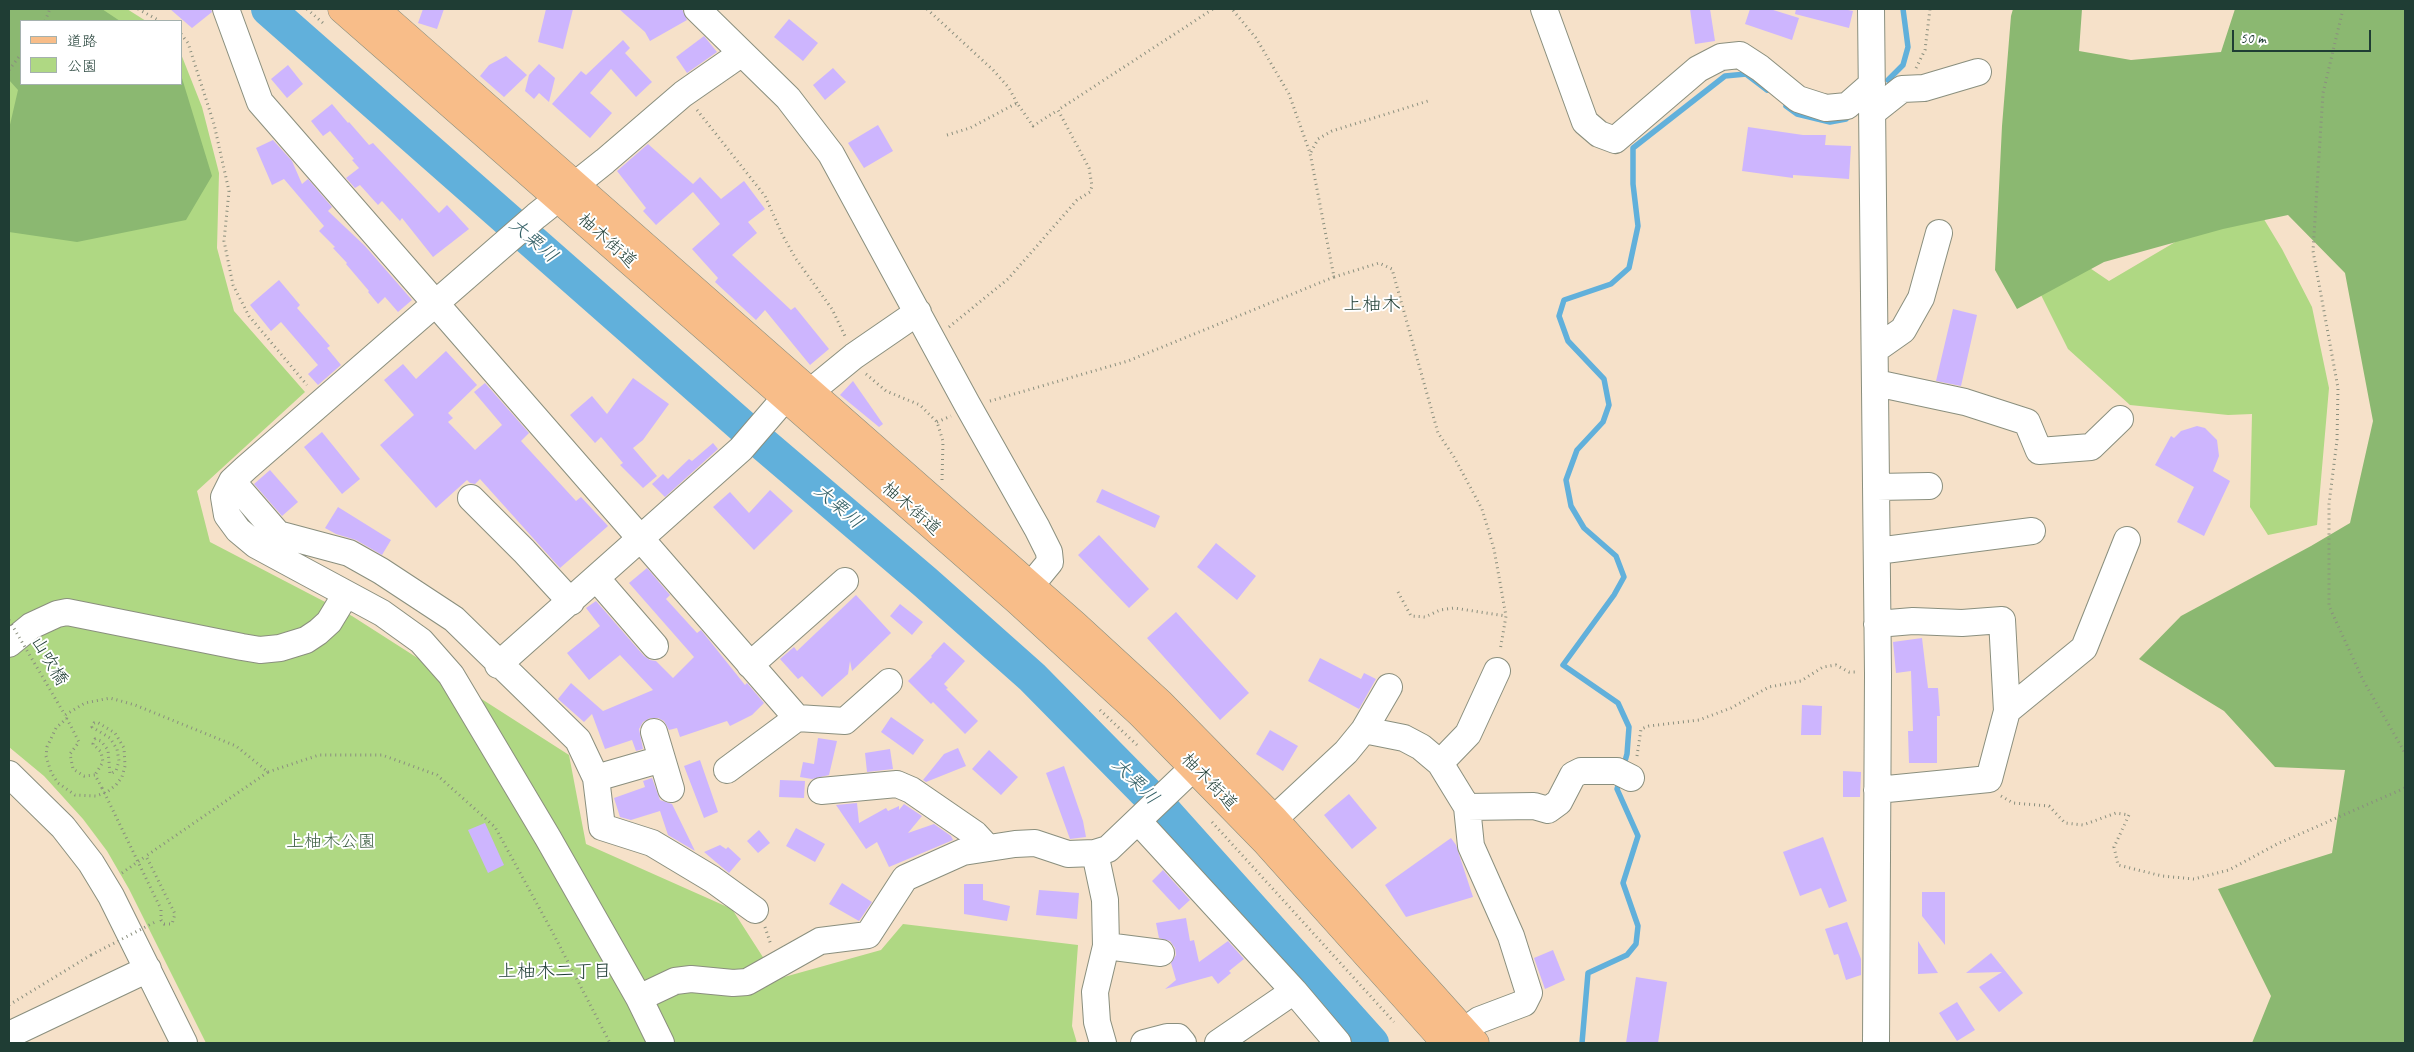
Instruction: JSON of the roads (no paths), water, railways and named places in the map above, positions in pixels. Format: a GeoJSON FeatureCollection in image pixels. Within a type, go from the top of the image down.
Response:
{"type":"FeatureCollection","features":[{"type":"Feature","properties":{"kind":"main road","name":"柚木街道"},"geometry":{"type":"LineString","coordinates":[[342,9],[567,191],[1024,594],[1160,703],[1274,819],[1461,1039]]}},
{"type":"Feature","properties":{"kind":"main road","name":"柚木街道"},"geometry":{"type":"LineString","coordinates":[[388,14],[567,191]]}},
{"type":"Feature","properties":{"kind":"main road","name":"柚木街道"},"geometry":{"type":"LineString","coordinates":[[1024,594],[1461,1039]]}},
{"type":"Feature","properties":{"kind":"street"},"geometry":{"type":"LineString","coordinates":[[226,9],[260,102],[796,718]]}},
{"type":"Feature","properties":{"kind":"street"},"geometry":{"type":"LineString","coordinates":[[696,9],[788,98],[831,154],[1049,552],[1050,562],[1024,594]]}},
{"type":"Feature","properties":{"kind":"street"},"geometry":{"type":"LineString","coordinates":[[1544,9],[1584,122],[1599,134],[1615,140],[1698,68],[1721,57],[1740,55],[1760,68],[1798,99],[1826,108],[1847,106],[1872,84]]}},
{"type":"Feature","properties":{"kind":"street"},"geometry":{"type":"LineString","coordinates":[[1872,9],[1878,674],[1876,1043]]}},
{"type":"Feature","properties":{"kind":"street"},"geometry":{"type":"LineString","coordinates":[[661,1043],[639,998],[548,838],[451,675],[421,641],[382,613],[256,545],[238,530],[227,515],[224,497],[232,481],[536,216],[683,94],[742,53]]}},
{"type":"Feature","properties":{"kind":"street"},"geometry":{"type":"LineString","coordinates":[[1873,112],[1902,89],[1924,88],[1978,72]]}},
{"type":"Feature","properties":{"kind":"street"},"geometry":{"type":"LineString","coordinates":[[1876,349],[1903,330],[1921,298],[1940,233]]}},
{"type":"Feature","properties":{"kind":"street"},"geometry":{"type":"LineString","coordinates":[[498,665],[741,449],[767,420],[797,395],[918,312]]}},
{"type":"Feature","properties":{"kind":"street"},"geometry":{"type":"LineString","coordinates":[[1876,382],[1966,402],[2027,422],[2039,451],[2091,447],[2120,419]]}},
{"type":"Feature","properties":{"kind":"street"},"geometry":{"type":"LineString","coordinates":[[232,481],[278,534],[349,553],[381,571],[454,619],[498,665],[578,740],[596,778],[602,827],[652,843],[712,879],[755,910]]}},
{"type":"Feature","properties":{"kind":"street"},"geometry":{"type":"LineString","coordinates":[[1876,487],[1929,486]]}},
{"type":"Feature","properties":{"kind":"street"},"geometry":{"type":"LineString","coordinates":[[471,498],[524,550],[571,602]]}},
{"type":"Feature","properties":{"kind":"street"},"geometry":{"type":"LineString","coordinates":[[1877,552],[2032,531]]}},
{"type":"Feature","properties":{"kind":"street"},"geometry":{"type":"LineString","coordinates":[[2007,711],[2084,648],[2127,540]]}},
{"type":"Feature","properties":{"kind":"street"},"geometry":{"type":"LineString","coordinates":[[596,579],[656,646]]}},
{"type":"Feature","properties":{"kind":"street"},"geometry":{"type":"LineString","coordinates":[[750,665],[845,581]]}},
{"type":"Feature","properties":{"kind":"street"},"geometry":{"type":"LineString","coordinates":[[9,644],[31,626],[66,612],[242,647],[260,650],[280,648],[306,640],[318,632],[329,622],[346,594]]}},
{"type":"Feature","properties":{"kind":"street"},"geometry":{"type":"LineString","coordinates":[[1877,624],[1913,621],[1962,624],[2002,620],[2007,711],[1989,779],[1877,790]]}},
{"type":"Feature","properties":{"kind":"street"},"geometry":{"type":"LineString","coordinates":[[1440,762],[1468,734],[1497,671]]}},
{"type":"Feature","properties":{"kind":"street"},"geometry":{"type":"LineString","coordinates":[[727,770],[796,718],[845,721],[889,682]]}},
{"type":"Feature","properties":{"kind":"street"},"geometry":{"type":"LineString","coordinates":[[1274,819],[1346,752],[1364,730],[1389,687]]}},
{"type":"Feature","properties":{"kind":"street"},"geometry":{"type":"LineString","coordinates":[[1364,730],[1404,738],[1421,747],[1440,762],[1467,807],[1471,846],[1511,936],[1529,993],[1524,1003],[1479,1020],[1461,1039]]}},
{"type":"Feature","properties":{"kind":"street"},"geometry":{"type":"LineString","coordinates":[[654,732],[672,788]]}},
{"type":"Feature","properties":{"kind":"street"},"geometry":{"type":"LineString","coordinates":[[596,778],[662,759]]}},
{"type":"Feature","properties":{"kind":"street"},"geometry":{"type":"LineString","coordinates":[[639,998],[675,981],[691,979],[733,983],[747,982],[820,941],[868,935],[905,878],[963,852],[1035,843],[1068,854],[1095,853],[1108,848],[1194,768]]}},
{"type":"Feature","properties":{"kind":"street"},"geometry":{"type":"LineString","coordinates":[[1467,807],[1534,806],[1548,810],[1560,802],[1573,775],[1581,771],[1617,771],[1631,778]]}},
{"type":"Feature","properties":{"kind":"street"},"geometry":{"type":"LineString","coordinates":[[9,774],[64,827],[91,863],[148,969],[184,1043]]}},
{"type":"Feature","properties":{"kind":"street"},"geometry":{"type":"LineString","coordinates":[[821,791],[897,784],[911,790],[975,834],[988,848]]}},
{"type":"Feature","properties":{"kind":"street"},"geometry":{"type":"LineString","coordinates":[[1140,819],[1338,1043]]}},
{"type":"Feature","properties":{"kind":"street"},"geometry":{"type":"LineString","coordinates":[[1095,853],[1106,900],[1106,946],[1095,992],[1098,1022],[1103,1043]]}},
{"type":"Feature","properties":{"kind":"street"},"geometry":{"type":"LineString","coordinates":[[1106,946],[1161,953]]}},
{"type":"Feature","properties":{"kind":"street"},"geometry":{"type":"LineString","coordinates":[[9,1035],[148,969]]}},
{"type":"Feature","properties":{"kind":"street"},"geometry":{"type":"LineString","coordinates":[[1218,1043],[1294,991]]}},
{"type":"Feature","properties":{"kind":"street"},"geometry":{"type":"LineString","coordinates":[[1144,1043],[1178,1036],[1182,1043]]}},
{"type":"Feature","properties":{"kind":"waterway","name":"大栗川"},"geometry":{"type":"LineString","coordinates":[[268,9],[742,426],[925,582],[1032,677],[1167,814],[1372,1043]]}},
{"type":"Feature","properties":{"kind":"waterway"},"geometry":{"type":"LineString","coordinates":[[1888,80],[1903,65],[1908,47],[1903,9]]}},
{"type":"Feature","properties":{"kind":"waterway"},"geometry":{"type":"LineString","coordinates":[[1623,768],[1627,754],[1629,727],[1618,703],[1563,665],[1614,595],[1624,577],[1616,556],[1584,528],[1571,506],[1566,480],[1577,450],[1603,422],[1609,405],[1604,379],[1568,341],[1559,316],[1564,300],[1611,284],[1629,268],[1638,226],[1633,184],[1633,148],[1725,76],[1746,74],[1767,90]]}},
{"type":"Feature","properties":{"kind":"waterway"},"geometry":{"type":"LineString","coordinates":[[1786,106],[1797,114],[1830,122],[1846,119],[1849,116]]}},
{"type":"Feature","properties":{"kind":"waterway"},"geometry":{"type":"LineString","coordinates":[[1582,1043],[1588,973],[1627,955],[1636,944],[1638,926],[1623,883],[1638,836],[1617,789],[1620,779]]}},
{"type":"Feature","properties":{"kind":"district","name":"上柚木"},"geometry":{"type":"Point","coordinates":[1372,305]}},
{"type":"Feature","properties":{"kind":"district","name":"上柚木二丁目"},"geometry":{"type":"Point","coordinates":[555,972]}},
{"type":"Feature","properties":{"kind":"park label","name":"上柚木公園"},"geometry":{"type":"Point","coordinates":[331,842]}}]}
